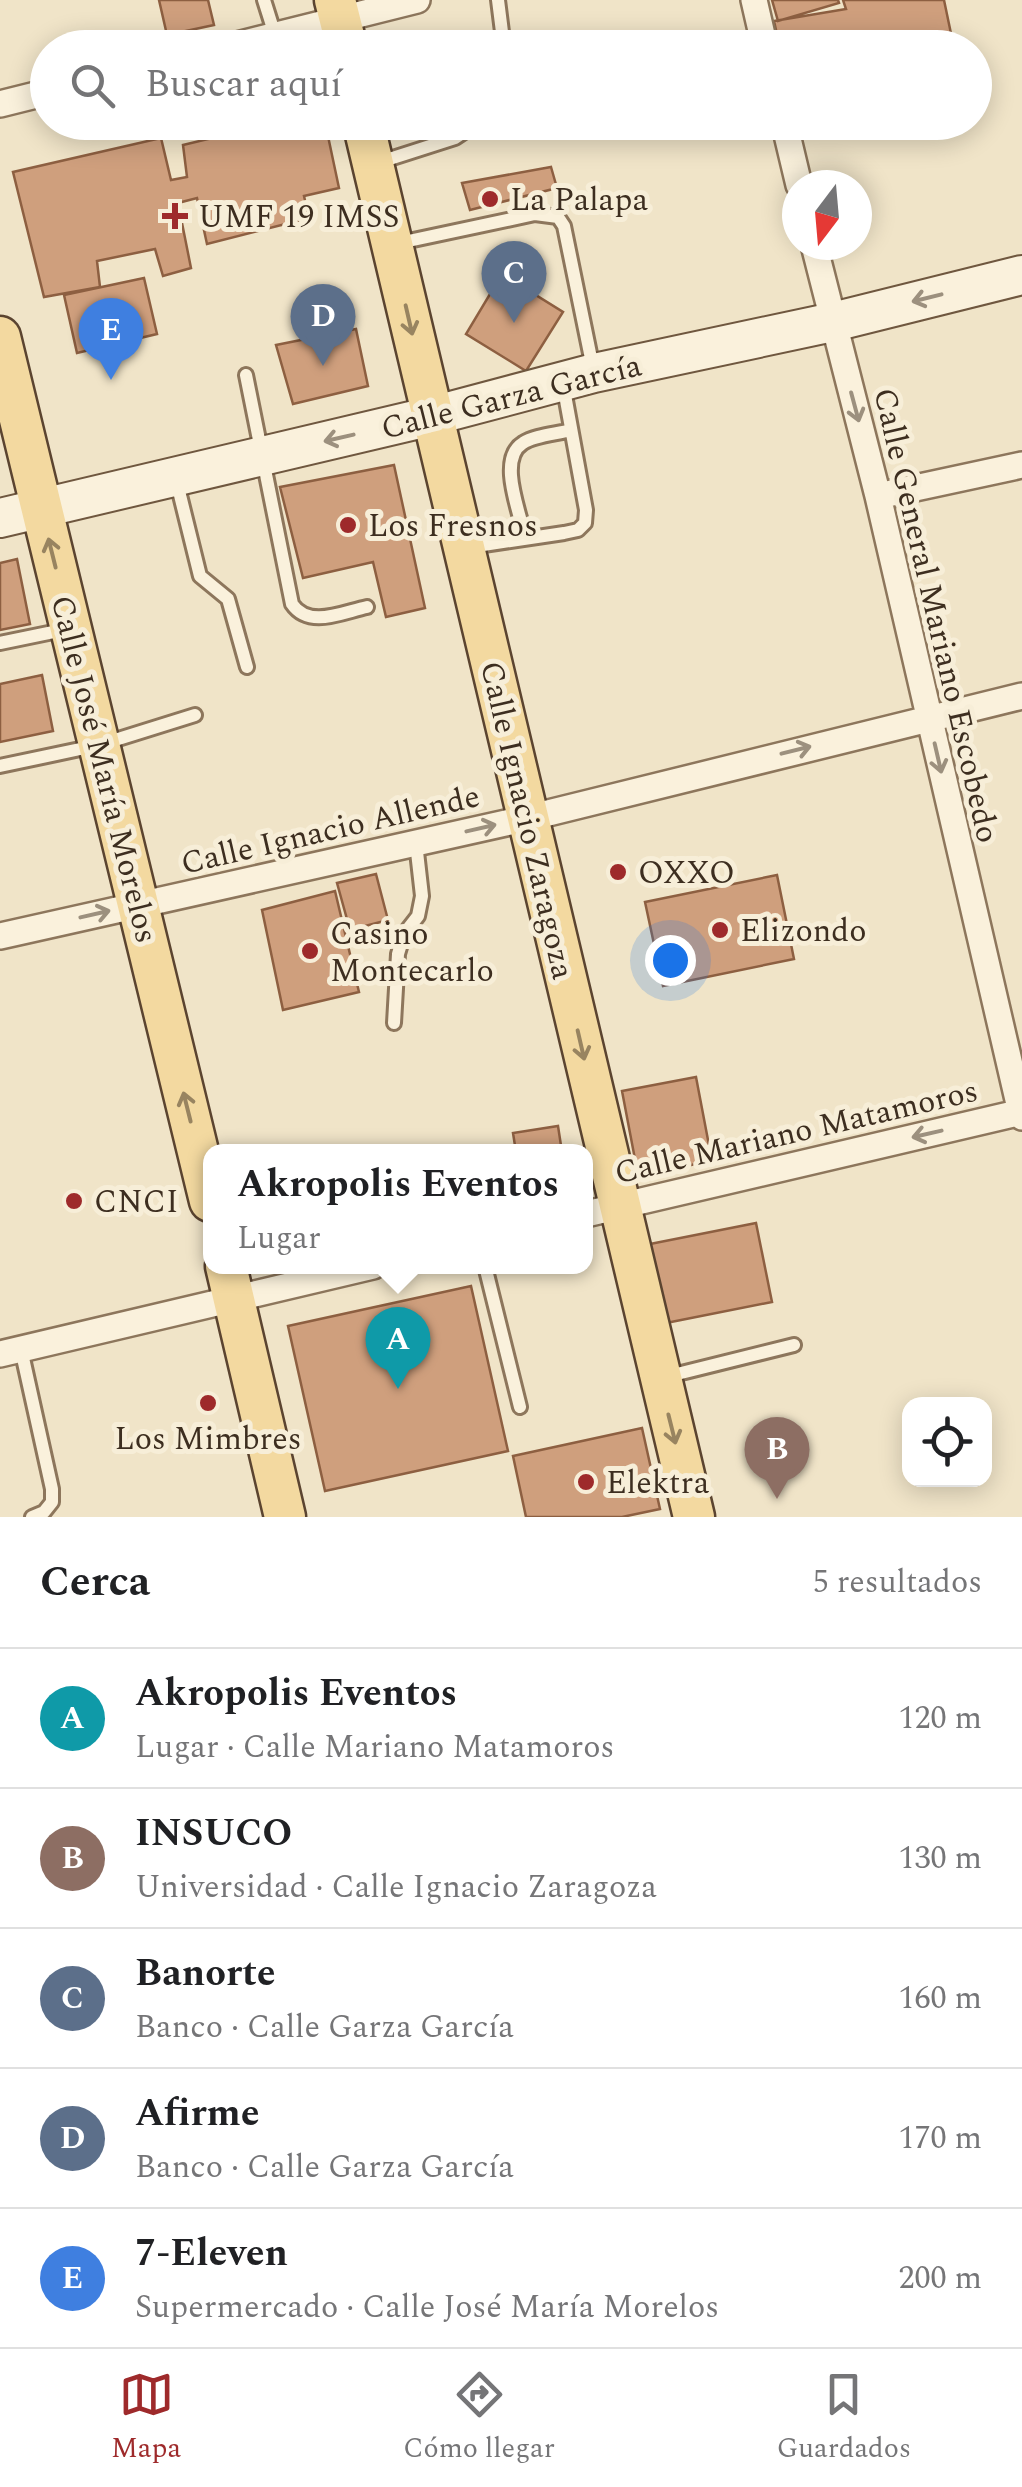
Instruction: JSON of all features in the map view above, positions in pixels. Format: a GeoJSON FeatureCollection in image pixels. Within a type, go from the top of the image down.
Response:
{"type":"FeatureCollection","features":[{"type":"Feature","properties":{"kind":"main road","name":"Calle Ignacio Zaragoza"},"geometry":{"type":"LineString","coordinates":[[367,140],[528,818],[590,1144]]}},
{"type":"Feature","properties":{"kind":"main road","name":"Calle José María Morelos"},"geometry":{"type":"LineString","coordinates":[[0,337],[203,1172]]}},
{"type":"Feature","properties":{"kind":"main road","name":"Calle Ignacio Zaragoza"},"geometry":{"type":"LineString","coordinates":[[593,1162],[602,1210],[660,1378],[694,1517]]}},
{"type":"Feature","properties":{"kind":"main road"},"geometry":{"type":"LineString","coordinates":[[231,1284],[284,1517]]}},
{"type":"Feature","properties":{"kind":"street"},"geometry":{"type":"LineString","coordinates":[[300,30],[417,0]]}},
{"type":"Feature","properties":{"kind":"street"},"geometry":{"type":"LineString","coordinates":[[754,0],[762,30]]}},
{"type":"Feature","properties":{"kind":"street"},"geometry":{"type":"LineString","coordinates":[[0,104],[30,96]]}},
{"type":"Feature","properties":{"kind":"street"},"geometry":{"type":"LineString","coordinates":[[788,140],[795,170]]}},
{"type":"Feature","properties":{"kind":"street","name":"Calle General Mariano Escobedo"},"geometry":{"type":"LineString","coordinates":[[818,260],[878,496],[1022,1114]]}},
{"type":"Feature","properties":{"kind":"street","name":"Calle Garza García"},"geometry":{"type":"LineString","coordinates":[[0,518],[432,416],[578,377],[833,322],[1022,275]]}},
{"type":"Feature","properties":{"kind":"street"},"geometry":{"type":"LineString","coordinates":[[878,496],[1022,465]]}},
{"type":"Feature","properties":{"kind":"street","name":"Calle Ignacio Allende"},"geometry":{"type":"LineString","coordinates":[[0,936],[528,818],[928,716],[1022,696]]}},
{"type":"Feature","properties":{"kind":"street","name":"Calle Mariano Matamoros"},"geometry":{"type":"LineString","coordinates":[[602,1210],[1022,1114]]}},
{"type":"Feature","properties":{"kind":"street"},"geometry":{"type":"LineString","coordinates":[[10,1351],[231,1284],[310,1274]]}},
{"type":"Feature","properties":{"kind":"lane"},"geometry":{"type":"LineString","coordinates":[[264,0],[273,30]]}},
{"type":"Feature","properties":{"kind":"lane"},"geometry":{"type":"LineString","coordinates":[[498,0],[502,30]]}},
{"type":"Feature","properties":{"kind":"lane"},"geometry":{"type":"LineString","coordinates":[[373,165],[450,140]]}},
{"type":"Feature","properties":{"kind":"lane"},"geometry":{"type":"LineString","coordinates":[[391,245],[535,214],[558,216],[564,226],[578,377],[571,430],[586,510],[584,524],[578,530],[564,533],[464,548]]}},
{"type":"Feature","properties":{"kind":"lane"},"geometry":{"type":"LineString","coordinates":[[246,375],[292,604],[307,618],[367,606]]}},
{"type":"Feature","properties":{"kind":"lane"},"geometry":{"type":"LineString","coordinates":[[525,536],[510,466],[513,453],[524,442],[571,430]]}},
{"type":"Feature","properties":{"kind":"lane"},"geometry":{"type":"LineString","coordinates":[[175,477],[200,576],[228,599],[247,667]]}},
{"type":"Feature","properties":{"kind":"lane"},"geometry":{"type":"LineString","coordinates":[[0,643],[71,628]]}},
{"type":"Feature","properties":{"kind":"lane"},"geometry":{"type":"LineString","coordinates":[[0,766],[99,745],[195,715]]}},
{"type":"Feature","properties":{"kind":"lane"},"geometry":{"type":"LineString","coordinates":[[394,1023],[398,954],[404,934],[418,916],[422,896],[416,843]]}},
{"type":"Feature","properties":{"kind":"lane"},"geometry":{"type":"LineString","coordinates":[[487,1274],[520,1407]]}},
{"type":"Feature","properties":{"kind":"lane"},"geometry":{"type":"LineString","coordinates":[[660,1378],[794,1345]]}},
{"type":"Feature","properties":{"kind":"lane"},"geometry":{"type":"LineString","coordinates":[[10,1351],[52,1489],[52,1502],[44,1512],[32,1517]]}},
{"type":"Feature","properties":{"kind":"building"},"geometry":{"type":"Polygon","coordinates":[[[159,0],[208,0],[214,25],[166,30],[159,0]]]}},
{"type":"Feature","properties":{"kind":"building"},"geometry":{"type":"Polygon","coordinates":[[[772,0],[838,0],[839,3],[778,21],[772,0]]]}},
{"type":"Feature","properties":{"kind":"building"},"geometry":{"type":"Polygon","coordinates":[[[843,0],[944,0],[950,30],[776,30],[774,21],[846,9],[843,0]]]}},
{"type":"Feature","properties":{"kind":"building"},"geometry":{"type":"Polygon","coordinates":[[[161,140],[171,180],[187,177],[183,145],[204,140],[329,140],[339,188],[304,196],[309,218],[207,244],[197,198],[178,203],[191,268],[163,276],[155,249],[97,261],[100,287],[44,297],[13,172],[161,140]]]}},
{"type":"Feature","properties":{"kind":"building","name":"La Palapa"},"geometry":{"type":"Polygon","coordinates":[[[551,167],[557,188],[470,210],[462,183],[551,167]]]}},
{"type":"Feature","properties":{"kind":"building"},"geometry":{"type":"Polygon","coordinates":[[[502,274],[563,312],[526,371],[466,334],[502,274]]]}},
{"type":"Feature","properties":{"kind":"building"},"geometry":{"type":"Polygon","coordinates":[[[144,278],[157,334],[77,353],[64,295],[144,278]]]}},
{"type":"Feature","properties":{"kind":"building"},"geometry":{"type":"Polygon","coordinates":[[[356,329],[368,386],[293,404],[276,345],[356,329]]]}},
{"type":"Feature","properties":{"kind":"building","name":"Los Fresnos"},"geometry":{"type":"Polygon","coordinates":[[[394,465],[425,608],[386,617],[373,562],[303,578],[280,487],[394,465]]]}},
{"type":"Feature","properties":{"kind":"building"},"geometry":{"type":"Polygon","coordinates":[[[17,559],[30,624],[0,630],[0,563],[17,559]]]}},
{"type":"Feature","properties":{"kind":"building"},"geometry":{"type":"Polygon","coordinates":[[[42,675],[53,731],[0,742],[0,684],[42,675]]]}},
{"type":"Feature","properties":{"kind":"building"},"geometry":{"type":"Polygon","coordinates":[[[376,874],[388,920],[350,930],[337,883],[376,874]]]}},
{"type":"Feature","properties":{"kind":"building","name":"Elizondo"},"geometry":{"type":"Polygon","coordinates":[[[777,875],[794,959],[663,986],[645,902],[777,875]]]}},
{"type":"Feature","properties":{"kind":"building","name":"Casino Montecarlo"},"geometry":{"type":"Polygon","coordinates":[[[335,891],[359,992],[283,1010],[262,910],[335,891]]]}},
{"type":"Feature","properties":{"kind":"building"},"geometry":{"type":"Polygon","coordinates":[[[696,1077],[712,1161],[638,1175],[622,1091],[696,1077]]]}},
{"type":"Feature","properties":{"kind":"building"},"geometry":{"type":"Polygon","coordinates":[[[558,1126],[561,1144],[515,1144],[513,1133],[558,1126]]]}},
{"type":"Feature","properties":{"kind":"building"},"geometry":{"type":"Polygon","coordinates":[[[756,1223],[772,1302],[666,1323],[650,1244],[756,1223]]]}},
{"type":"Feature","properties":{"kind":"building"},"geometry":{"type":"Polygon","coordinates":[[[471,1286],[508,1451],[325,1491],[288,1326],[471,1286]]]}},
{"type":"Feature","properties":{"kind":"building","name":"Elektra"},"geometry":{"type":"Polygon","coordinates":[[[642,1428],[660,1509],[622,1517],[526,1517],[513,1456],[642,1428]]]}},
{"type":"Feature","properties":{"kind":"place","name":"La Palapa"},"geometry":{"type":"Point","coordinates":[490,199]}},
{"type":"Feature","properties":{"kind":"place","name":"UMF 19 IMSS"},"geometry":{"type":"Point","coordinates":[175,216]}},
{"type":"Feature","properties":{"kind":"place","name":"Banorte"},"geometry":{"type":"Point","coordinates":[514,323]}},
{"type":"Feature","properties":{"kind":"place","name":"Afirme"},"geometry":{"type":"Point","coordinates":[323,366]}},
{"type":"Feature","properties":{"kind":"place","name":"7-Eleven"},"geometry":{"type":"Point","coordinates":[111,380]}},
{"type":"Feature","properties":{"kind":"place","name":"Los Fresnos"},"geometry":{"type":"Point","coordinates":[348,525]}},
{"type":"Feature","properties":{"kind":"place","name":"OXXO"},"geometry":{"type":"Point","coordinates":[618,872]}},
{"type":"Feature","properties":{"kind":"place","name":"Elizondo"},"geometry":{"type":"Point","coordinates":[720,930]}},
{"type":"Feature","properties":{"kind":"place","name":"Casino Montecarlo"},"geometry":{"type":"Point","coordinates":[310,951]}},
{"type":"Feature","properties":{"kind":"place","name":"CNCI"},"geometry":{"type":"Point","coordinates":[74,1201]}},
{"type":"Feature","properties":{"kind":"place","name":"Akropolis Eventos"},"geometry":{"type":"Point","coordinates":[398,1389]}},
{"type":"Feature","properties":{"kind":"place","name":"Los Mimbres"},"geometry":{"type":"Point","coordinates":[208,1403]}},
{"type":"Feature","properties":{"kind":"place","name":"Elektra"},"geometry":{"type":"Point","coordinates":[586,1482]}},
{"type":"Feature","properties":{"kind":"place","name":"INSUCO"},"geometry":{"type":"Point","coordinates":[777,1499]}}]}
